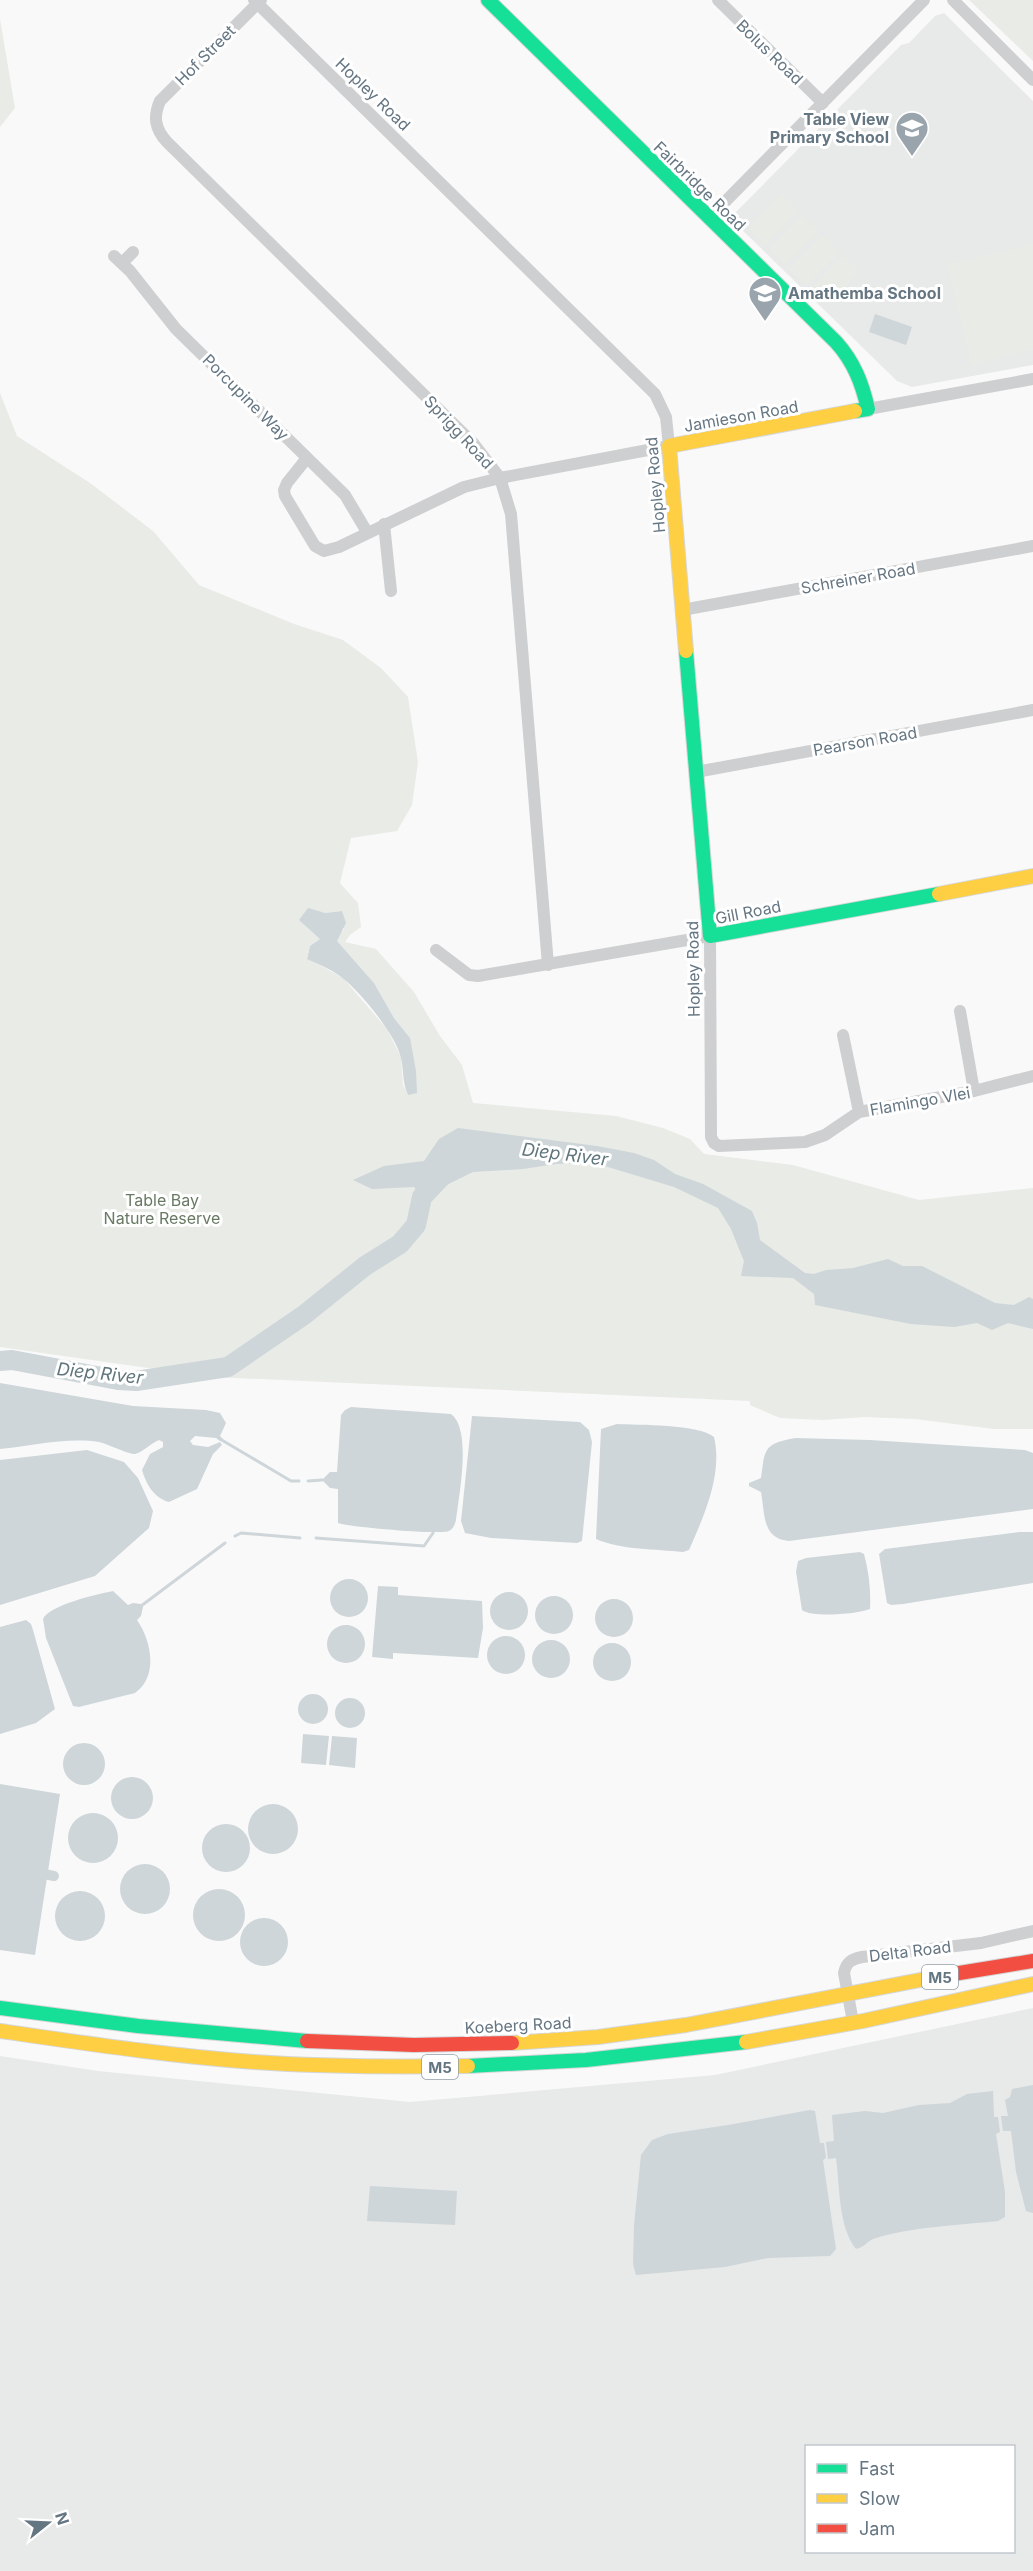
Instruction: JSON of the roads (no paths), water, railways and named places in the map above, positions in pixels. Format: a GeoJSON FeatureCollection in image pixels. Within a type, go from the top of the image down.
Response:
{"type":"FeatureCollection","features":[{"type":"Feature","properties":{"kind":"main road","name":"Fairbridge Road"},"geometry":{"type":"LineString","coordinates":[[488,0],[845,351],[859,373],[868,409]]}},
{"type":"Feature","properties":{"kind":"main road","name":"Jamieson Road"},"geometry":{"type":"LineString","coordinates":[[669,446],[868,409]]}},
{"type":"Feature","properties":{"kind":"main road","name":"Hopley Road"},"geometry":{"type":"LineString","coordinates":[[669,446],[710,936]]}},
{"type":"Feature","properties":{"kind":"main road","name":"Gill Road"},"geometry":{"type":"LineString","coordinates":[[710,936],[1033,876]]}},
{"type":"Feature","properties":{"kind":"main road","name":"Koeberg Road"},"geometry":{"type":"LineString","coordinates":[[0,2008],[219,2035],[366,2045],[552,2041],[655,2031],[712,2022],[907,1982],[1033,1961]]}},
{"type":"Feature","properties":{"kind":"main road","name":"M5"},"geometry":{"type":"LineString","coordinates":[[0,2031],[154,2052],[290,2064],[438,2067],[547,2062],[657,2053],[761,2040],[1033,1984]]}},
{"type":"Feature","properties":{"kind":"street","name":"Bolus Road"},"geometry":{"type":"LineString","coordinates":[[718,0],[823,103]]}},
{"type":"Feature","properties":{"kind":"street"},"geometry":{"type":"LineString","coordinates":[[709,218],[924,0]]}},
{"type":"Feature","properties":{"kind":"street"},"geometry":{"type":"LineString","coordinates":[[953,0],[1033,80]]}},
{"type":"Feature","properties":{"kind":"street","name":"Hof Street"},"geometry":{"type":"LineString","coordinates":[[156,114],[160,101],[166,94],[257,1]]}},
{"type":"Feature","properties":{"kind":"street","name":"Hopley Road"},"geometry":{"type":"LineString","coordinates":[[257,1],[655,394],[666,417],[669,446]]}},
{"type":"Feature","properties":{"kind":"street","name":"Sprigg Road"},"geometry":{"type":"LineString","coordinates":[[156,114],[159,133],[166,142],[473,443],[500,478],[511,514],[548,965]]}},
{"type":"Feature","properties":{"kind":"street","name":"Porcupine Way"},"geometry":{"type":"LineString","coordinates":[[133,252],[118,260],[176,329],[350,501],[363,534]]}},
{"type":"Feature","properties":{"kind":"street","name":"Jamieson Road"},"geometry":{"type":"LineString","coordinates":[[868,409],[1033,379]]}},
{"type":"Feature","properties":{"kind":"street","name":"Jamieson Road"},"geometry":{"type":"LineString","coordinates":[[307,458],[286,483],[285,496],[315,546],[321,550],[331,550],[447,494],[500,478],[669,446]]}},
{"type":"Feature","properties":{"kind":"street"},"geometry":{"type":"LineString","coordinates":[[384,524],[391,591]]}},
{"type":"Feature","properties":{"kind":"street","name":"Schreiner Road"},"geometry":{"type":"LineString","coordinates":[[682,610],[1033,546]]}},
{"type":"Feature","properties":{"kind":"street","name":"Pearson Road"},"geometry":{"type":"LineString","coordinates":[[696,772],[1033,710]]}},
{"type":"Feature","properties":{"kind":"street","name":"Hopley Road"},"geometry":{"type":"LineString","coordinates":[[710,936],[711,1137]]}},
{"type":"Feature","properties":{"kind":"street","name":"Gill Road"},"geometry":{"type":"LineString","coordinates":[[436,950],[469,975],[486,975],[710,936]]}},
{"type":"Feature","properties":{"kind":"street"},"geometry":{"type":"LineString","coordinates":[[960,1011],[974,1091]]}},
{"type":"Feature","properties":{"kind":"street"},"geometry":{"type":"LineString","coordinates":[[843,1035],[859,1112]]}},
{"type":"Feature","properties":{"kind":"street","name":"Flamingo Vlei"},"geometry":{"type":"LineString","coordinates":[[711,1137],[714,1143],[722,1147],[805,1142],[825,1135],[859,1112],[974,1091],[1033,1076]]}},
{"type":"Feature","properties":{"kind":"street","name":"Delta Road"},"geometry":{"type":"LineString","coordinates":[[853,2022],[844,1969],[856,1958],[981,1943],[1033,1931]]}},
{"type":"Feature","properties":{"kind":"water"},"geometry":{"type":"Polygon","coordinates":[[[875,314],[912,327],[906,345],[869,332],[875,314]]]}},
{"type":"Feature","properties":{"kind":"water"},"geometry":{"type":"Polygon","coordinates":[[[308,908],[325,913],[342,911],[346,923],[337,941],[374,983],[394,1018],[410,1038],[417,1093],[408,1095],[398,1048],[367,1002],[340,976],[307,959],[310,946],[320,939],[299,920],[308,908]]]}},
{"type":"Feature","properties":{"kind":"water"},"geometry":{"type":"Polygon","coordinates":[[[458,1128],[634,1153],[654,1160],[675,1174],[703,1184],[752,1211],[760,1240],[805,1273],[814,1274],[826,1270],[853,1268],[888,1259],[903,1266],[922,1266],[995,1303],[1014,1305],[1029,1297],[1033,1299],[1033,1329],[1008,1323],[992,1330],[977,1323],[954,1327],[911,1324],[815,1305],[814,1294],[793,1278],[741,1276],[744,1261],[731,1229],[718,1208],[674,1187],[608,1167],[586,1163],[556,1164],[523,1169],[473,1172],[422,1197],[414,1187],[372,1189],[353,1180],[384,1166],[424,1161],[439,1139],[458,1128]]]}},
{"type":"Feature","properties":{"kind":"water"},"geometry":{"type":"Polygon","coordinates":[[[0,1383],[133,1406],[206,1410],[220,1413],[226,1423],[220,1436],[223,1439],[220,1441],[216,1438],[195,1436],[190,1441],[193,1445],[208,1447],[220,1442],[222,1445],[213,1454],[197,1489],[169,1502],[151,1490],[142,1470],[150,1454],[163,1447],[163,1442],[159,1440],[135,1454],[99,1442],[87,1441],[62,1441],[0,1449],[0,1383]]]}},
{"type":"Feature","properties":{"kind":"water"},"geometry":{"type":"Polygon","coordinates":[[[351,1407],[451,1414],[461,1433],[463,1463],[456,1520],[451,1530],[413,1531],[338,1523],[338,1489],[330,1488],[322,1480],[330,1472],[337,1472],[341,1415],[351,1407]]]}},
{"type":"Feature","properties":{"kind":"water"},"geometry":{"type":"Polygon","coordinates":[[[472,1416],[580,1422],[589,1430],[592,1442],[582,1541],[577,1543],[491,1538],[465,1533],[461,1521],[472,1416]]]}},
{"type":"Feature","properties":{"kind":"water"},"geometry":{"type":"Polygon","coordinates":[[[617,1424],[682,1427],[714,1437],[716,1465],[714,1480],[706,1509],[689,1550],[683,1552],[639,1549],[596,1539],[601,1429],[617,1424]]]}},
{"type":"Feature","properties":{"kind":"water"},"geometry":{"type":"Polygon","coordinates":[[[795,1438],[870,1440],[1025,1450],[1033,1453],[1033,1509],[789,1541],[780,1539],[774,1536],[766,1524],[761,1492],[749,1486],[749,1483],[761,1478],[765,1454],[772,1445],[795,1438]]]}},
{"type":"Feature","properties":{"kind":"water"},"geometry":{"type":"Polygon","coordinates":[[[87,1450],[124,1462],[138,1478],[153,1511],[149,1528],[95,1576],[0,1605],[0,1460],[87,1450]]]}},
{"type":"Feature","properties":{"kind":"water"},"geometry":{"type":"Polygon","coordinates":[[[1033,1532],[1033,1583],[903,1604],[887,1603],[879,1554],[885,1549],[1033,1532]]]}},
{"type":"Feature","properties":{"kind":"water"},"geometry":{"type":"Polygon","coordinates":[[[860,1552],[864,1554],[867,1568],[870,1609],[835,1614],[815,1614],[802,1610],[796,1572],[798,1561],[806,1558],[860,1552]]]}},
{"type":"Feature","properties":{"kind":"water"},"geometry":{"type":"Polygon","coordinates":[[[349,1579],[363,1584],[368,1598],[363,1612],[349,1617],[335,1612],[330,1598],[335,1584],[349,1579]]]}},
{"type":"Feature","properties":{"kind":"water"},"geometry":{"type":"Polygon","coordinates":[[[378,1586],[398,1587],[398,1595],[482,1601],[483,1628],[478,1658],[393,1653],[393,1659],[372,1657],[378,1586]]]}},
{"type":"Feature","properties":{"kind":"water"},"geometry":{"type":"Polygon","coordinates":[[[113,1591],[128,1605],[141,1604],[143,1607],[141,1616],[137,1620],[149,1647],[150,1668],[147,1677],[143,1686],[135,1693],[79,1707],[73,1706],[46,1638],[43,1619],[54,1609],[64,1605],[113,1591]]]}},
{"type":"Feature","properties":{"kind":"water"},"geometry":{"type":"Polygon","coordinates":[[[509,1592],[523,1597],[528,1611],[523,1625],[509,1630],[495,1625],[490,1611],[495,1597],[509,1592]]]}},
{"type":"Feature","properties":{"kind":"water"},"geometry":{"type":"Polygon","coordinates":[[[554,1596],[568,1601],[573,1615],[568,1629],[554,1634],[540,1629],[535,1615],[540,1601],[554,1596]]]}},
{"type":"Feature","properties":{"kind":"water"},"geometry":{"type":"Polygon","coordinates":[[[614,1599],[628,1604],[633,1618],[628,1632],[614,1637],[600,1632],[595,1618],[600,1604],[614,1599]]]}},
{"type":"Feature","properties":{"kind":"water"},"geometry":{"type":"Polygon","coordinates":[[[26,1620],[31,1624],[33,1630],[55,1709],[36,1723],[0,1734],[0,1627],[26,1620]]]}},
{"type":"Feature","properties":{"kind":"water"},"geometry":{"type":"Polygon","coordinates":[[[346,1625],[360,1630],[365,1644],[360,1658],[346,1663],[332,1658],[327,1644],[332,1630],[346,1625]]]}},
{"type":"Feature","properties":{"kind":"water"},"geometry":{"type":"Polygon","coordinates":[[[506,1636],[520,1641],[525,1655],[520,1669],[506,1674],[492,1669],[487,1655],[492,1641],[506,1636]]]}},
{"type":"Feature","properties":{"kind":"water"},"geometry":{"type":"Polygon","coordinates":[[[551,1640],[565,1645],[570,1659],[565,1673],[551,1678],[537,1673],[532,1659],[537,1645],[551,1640]]]}},
{"type":"Feature","properties":{"kind":"water"},"geometry":{"type":"Polygon","coordinates":[[[612,1643],[626,1648],[631,1662],[626,1676],[612,1681],[598,1676],[593,1662],[598,1648],[612,1643]]]}},
{"type":"Feature","properties":{"kind":"water"},"geometry":{"type":"Polygon","coordinates":[[[313,1694],[324,1698],[328,1709],[324,1720],[313,1724],[302,1720],[298,1709],[302,1698],[313,1694]]]}},
{"type":"Feature","properties":{"kind":"water"},"geometry":{"type":"Polygon","coordinates":[[[350,1698],[361,1702],[365,1713],[361,1724],[350,1728],[339,1724],[335,1713],[339,1702],[350,1698]]]}},
{"type":"Feature","properties":{"kind":"water"},"geometry":{"type":"Polygon","coordinates":[[[303,1734],[329,1736],[326,1765],[301,1763],[303,1734]]]}},
{"type":"Feature","properties":{"kind":"water"},"geometry":{"type":"Polygon","coordinates":[[[332,1736],[357,1738],[355,1768],[329,1765],[332,1736]]]}},
{"type":"Feature","properties":{"kind":"water"},"geometry":{"type":"Polygon","coordinates":[[[84,1743],[99,1749],[105,1764],[99,1779],[84,1785],[69,1779],[63,1764],[69,1749],[84,1743]]]}},
{"type":"Feature","properties":{"kind":"water"},"geometry":{"type":"Polygon","coordinates":[[[132,1777],[147,1783],[153,1798],[147,1813],[132,1819],[117,1813],[111,1798],[117,1783],[132,1777]]]}},
{"type":"Feature","properties":{"kind":"water"},"geometry":{"type":"Polygon","coordinates":[[[0,1784],[60,1794],[35,1955],[0,1950],[0,1784]]]}},
{"type":"Feature","properties":{"kind":"water"},"geometry":{"type":"Polygon","coordinates":[[[268,1804],[278,1804],[291,1811],[298,1824],[298,1834],[291,1847],[278,1854],[268,1854],[259,1850],[252,1843],[248,1834],[248,1824],[252,1815],[259,1808],[268,1804]]]}},
{"type":"Feature","properties":{"kind":"water"},"geometry":{"type":"Polygon","coordinates":[[[88,1813],[98,1813],[111,1820],[118,1833],[118,1843],[111,1856],[98,1863],[88,1863],[79,1859],[72,1852],[68,1843],[68,1833],[72,1824],[79,1817],[88,1813]]]}},
{"type":"Feature","properties":{"kind":"water"},"geometry":{"type":"Polygon","coordinates":[[[221,1824],[231,1824],[246,1834],[250,1848],[246,1862],[240,1868],[231,1872],[221,1872],[206,1862],[202,1853],[202,1843],[212,1828],[221,1824]]]}},
{"type":"Feature","properties":{"kind":"water"},"geometry":{"type":"Polygon","coordinates":[[[140,1864],[150,1864],[163,1871],[170,1884],[170,1894],[163,1907],[150,1914],[140,1914],[131,1910],[124,1903],[120,1894],[120,1884],[124,1875],[131,1868],[140,1864]]]}},
{"type":"Feature","properties":{"kind":"water"},"geometry":{"type":"Polygon","coordinates":[[[214,1889],[224,1889],[238,1896],[245,1915],[238,1934],[224,1941],[214,1941],[204,1937],[197,1930],[193,1920],[193,1910],[197,1900],[204,1893],[214,1889]]]}},
{"type":"Feature","properties":{"kind":"water"},"geometry":{"type":"Polygon","coordinates":[[[75,1891],[85,1891],[98,1898],[105,1911],[105,1921],[98,1934],[85,1941],[75,1941],[66,1937],[59,1930],[55,1921],[55,1911],[59,1902],[66,1895],[75,1891]]]}},
{"type":"Feature","properties":{"kind":"water"},"geometry":{"type":"Polygon","coordinates":[[[264,1918],[281,1925],[288,1942],[281,1959],[264,1966],[247,1959],[240,1942],[247,1925],[264,1918]]]}},
{"type":"Feature","properties":{"kind":"water"},"geometry":{"type":"Polygon","coordinates":[[[1033,2085],[1033,2213],[1026,2211],[1016,2172],[1011,2131],[1003,2131],[1001,2116],[1008,2116],[1005,2100],[1010,2097],[1012,2089],[1033,2085]]]}},
{"type":"Feature","properties":{"kind":"water"},"geometry":{"type":"Polygon","coordinates":[[[993,2091],[994,2117],[998,2117],[1000,2132],[996,2134],[1005,2192],[1005,2217],[998,2221],[890,2234],[873,2239],[856,2249],[850,2240],[843,2218],[836,2158],[828,2159],[826,2142],[834,2141],[832,2115],[865,2111],[883,2113],[919,2105],[950,2103],[967,2094],[993,2091]]]}},
{"type":"Feature","properties":{"kind":"water"},"geometry":{"type":"Polygon","coordinates":[[[815,2111],[820,2143],[824,2143],[826,2158],[823,2160],[836,2249],[830,2256],[768,2258],[725,2267],[636,2275],[633,2264],[634,2225],[641,2155],[652,2140],[668,2134],[815,2111]]]}},
{"type":"Feature","properties":{"kind":"water"},"geometry":{"type":"Polygon","coordinates":[[[370,2186],[457,2191],[455,2225],[367,2221],[370,2186]]]}},
{"type":"Feature","properties":{"kind":"waterway","name":"Diep River"},"geometry":{"type":"LineString","coordinates":[[0,1361],[12,1360],[118,1380],[136,1381],[228,1367],[304,1315],[365,1266],[400,1244],[416,1225],[422,1197],[441,1177]]}},
{"type":"Feature","properties":{"kind":"waterway"},"geometry":{"type":"LineString","coordinates":[[220,1439],[291,1481],[299,1481]]}},
{"type":"Feature","properties":{"kind":"waterway"},"geometry":{"type":"LineString","coordinates":[[308,1481],[322,1480]]}},
{"type":"Feature","properties":{"kind":"waterway"},"geometry":{"type":"LineString","coordinates":[[235,1536],[241,1533],[300,1538]]}},
{"type":"Feature","properties":{"kind":"waterway"},"geometry":{"type":"LineString","coordinates":[[316,1538],[424,1546],[433,1533]]}},
{"type":"Feature","properties":{"kind":"waterway"},"geometry":{"type":"LineString","coordinates":[[141,1606],[225,1543]]}},
{"type":"Feature","properties":{"kind":"waterway"},"geometry":{"type":"LineString","coordinates":[[34,1872],[54,1876]]}},
{"type":"Feature","properties":{"kind":"place","name":"Table View Primary School"},"geometry":{"type":"Point","coordinates":[912,157]}},
{"type":"Feature","properties":{"kind":"place","name":"Amathemba School"},"geometry":{"type":"Point","coordinates":[765,322]}},
{"type":"Feature","properties":{"kind":"park label","name":"Table Bay Nature Reserve"},"geometry":{"type":"Point","coordinates":[162,1209]}}]}
